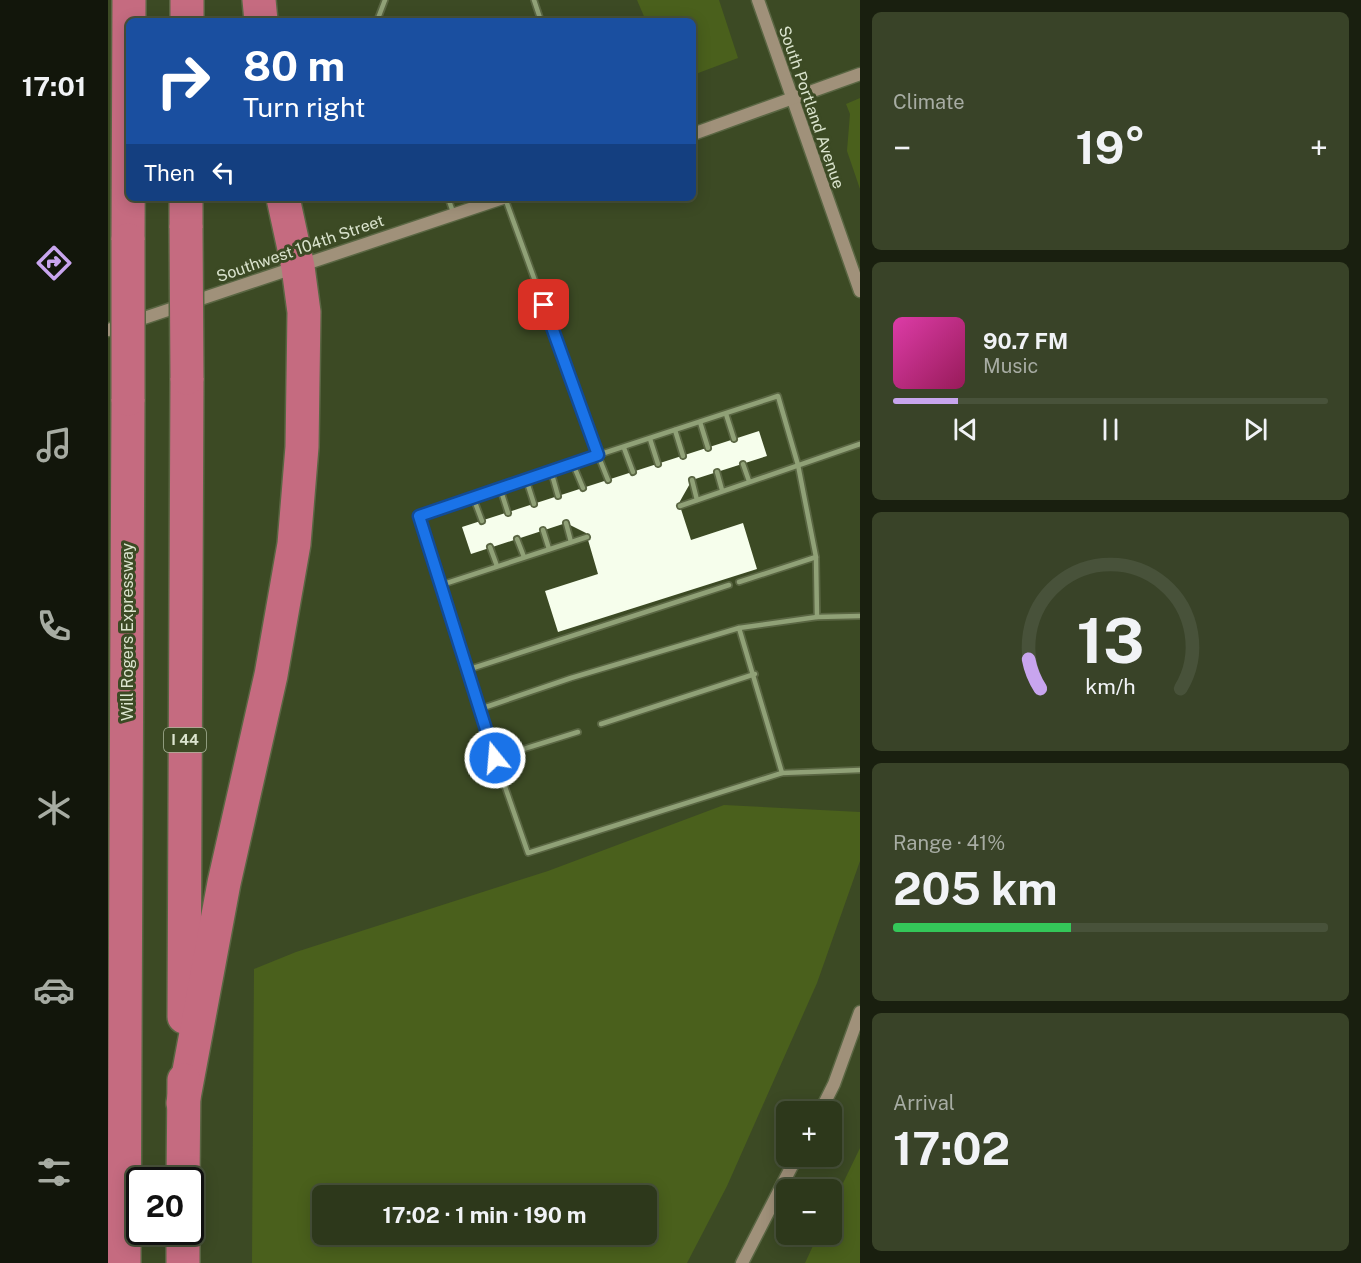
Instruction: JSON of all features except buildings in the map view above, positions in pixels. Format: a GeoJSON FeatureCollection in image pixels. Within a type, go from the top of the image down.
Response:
{"type":"FeatureCollection","features":[{"type":"Feature","properties":{"kind":"highway","name":"Will Rogers Expressway"},"geometry":{"type":"LineString","coordinates":[[129,0],[129,18]]}},
{"type":"Feature","properties":{"kind":"highway"},"geometry":{"type":"LineString","coordinates":[[187,0],[187,18]]}},
{"type":"Feature","properties":{"kind":"highway"},"geometry":{"type":"LineString","coordinates":[[259,0],[261,18]]}},
{"type":"Feature","properties":{"kind":"highway","name":"Will Rogers Expressway"},"geometry":{"type":"LineString","coordinates":[[124,1263],[128,201]]}},
{"type":"Feature","properties":{"kind":"highway"},"geometry":{"type":"LineString","coordinates":[[183,1103],[224,883],[271,675],[294,544],[302,447],[304,312],[298,267],[284,201]]}},
{"type":"Feature","properties":{"kind":"highway","name":"I 44"},"geometry":{"type":"LineString","coordinates":[[183,1167],[186,213]]}},
{"type":"Feature","properties":{"kind":"highway"},"geometry":{"type":"LineString","coordinates":[[108,1159],[119,1263]]}},
{"type":"Feature","properties":{"kind":"highway"},"geometry":{"type":"LineString","coordinates":[[183,1245],[183,1263]]}},
{"type":"Feature","properties":{"kind":"main road","name":"South Portland Avenue"},"geometry":{"type":"LineString","coordinates":[[758,0],[860,291]]}},
{"type":"Feature","properties":{"kind":"main road"},"geometry":{"type":"LineString","coordinates":[[696,133],[860,74]]}},
{"type":"Feature","properties":{"kind":"main road","name":"Southwest 104th Street"},"geometry":{"type":"LineString","coordinates":[[108,330],[495,201]]}},
{"type":"Feature","properties":{"kind":"main road"},"geometry":{"type":"LineString","coordinates":[[826,1101],[860,1012]]}},
{"type":"Feature","properties":{"kind":"main road"},"geometry":{"type":"LineString","coordinates":[[742,1263],[791,1167]]}},
{"type":"Feature","properties":{"kind":"lane"},"geometry":{"type":"LineString","coordinates":[[378,18],[386,0]]}},
{"type":"Feature","properties":{"kind":"lane"},"geometry":{"type":"LineString","coordinates":[[534,0],[540,18]]}},
{"type":"Feature","properties":{"kind":"lane"},"geometry":{"type":"LineString","coordinates":[[449,201],[454,214]]}},
{"type":"Feature","properties":{"kind":"lane"},"geometry":{"type":"LineString","coordinates":[[505,201],[608,480]]}},
{"type":"Feature","properties":{"kind":"lane"},"geometry":{"type":"LineString","coordinates":[[817,617],[816,557],[798,465],[778,396],[419,516],[495,758],[528,852],[782,772],[860,770]]}},
{"type":"Feature","properties":{"kind":"lane"},"geometry":{"type":"LineString","coordinates":[[726,414],[734,439]]}},
{"type":"Feature","properties":{"kind":"lane"},"geometry":{"type":"LineString","coordinates":[[700,422],[708,448]]}},
{"type":"Feature","properties":{"kind":"lane"},"geometry":{"type":"LineString","coordinates":[[675,430],[684,456]]}},
{"type":"Feature","properties":{"kind":"lane"},"geometry":{"type":"LineString","coordinates":[[650,439],[658,464]]}},
{"type":"Feature","properties":{"kind":"lane"},"geometry":{"type":"LineString","coordinates":[[680,506],[860,444]]}},
{"type":"Feature","properties":{"kind":"lane"},"geometry":{"type":"LineString","coordinates":[[624,448],[633,472]]}},
{"type":"Feature","properties":{"kind":"lane"},"geometry":{"type":"LineString","coordinates":[[573,464],[582,488]]}},
{"type":"Feature","properties":{"kind":"lane"},"geometry":{"type":"LineString","coordinates":[[743,464],[749,482]]}},
{"type":"Feature","properties":{"kind":"lane"},"geometry":{"type":"LineString","coordinates":[[550,471],[558,496]]}},
{"type":"Feature","properties":{"kind":"lane"},"geometry":{"type":"LineString","coordinates":[[717,472],[722,490]]}},
{"type":"Feature","properties":{"kind":"lane"},"geometry":{"type":"LineString","coordinates":[[526,479],[534,504]]}},
{"type":"Feature","properties":{"kind":"lane"},"geometry":{"type":"LineString","coordinates":[[692,480],[697,500]]}},
{"type":"Feature","properties":{"kind":"lane"},"geometry":{"type":"LineString","coordinates":[[500,488],[508,513]]}},
{"type":"Feature","properties":{"kind":"lane"},"geometry":{"type":"LineString","coordinates":[[473,497],[482,521]]}},
{"type":"Feature","properties":{"kind":"lane"},"geometry":{"type":"LineString","coordinates":[[566,523],[572,542]]}},
{"type":"Feature","properties":{"kind":"lane"},"geometry":{"type":"LineString","coordinates":[[543,530],[549,549]]}},
{"type":"Feature","properties":{"kind":"lane"},"geometry":{"type":"LineString","coordinates":[[441,585],[587,537]]}},
{"type":"Feature","properties":{"kind":"lane"},"geometry":{"type":"LineString","coordinates":[[517,539],[524,557]]}},
{"type":"Feature","properties":{"kind":"lane"},"geometry":{"type":"LineString","coordinates":[[490,547],[497,566]]}},
{"type":"Feature","properties":{"kind":"lane"},"geometry":{"type":"LineString","coordinates":[[739,582],[816,557]]}},
{"type":"Feature","properties":{"kind":"lane"},"geometry":{"type":"LineString","coordinates":[[467,670],[729,585]]}},
{"type":"Feature","properties":{"kind":"lane"},"geometry":{"type":"LineString","coordinates":[[480,710],[571,678],[739,628],[817,617],[860,616]]}},
{"type":"Feature","properties":{"kind":"lane"},"geometry":{"type":"LineString","coordinates":[[739,628],[755,674],[782,772]]}},
{"type":"Feature","properties":{"kind":"lane"},"geometry":{"type":"LineString","coordinates":[[601,724],[755,674]]}},
{"type":"Feature","properties":{"kind":"lane"},"geometry":{"type":"LineString","coordinates":[[495,758],[578,732]]}},
{"type":"Feature","properties":{"kind":"green space"},"geometry":{"type":"Polygon","coordinates":[[[637,0],[719,0],[738,58],[696,74],[696,18],[645,18],[637,0]]]}},
{"type":"Feature","properties":{"kind":"green space"},"geometry":{"type":"Polygon","coordinates":[[[860,98],[860,189],[847,151],[850,114],[846,104],[860,98]]]}},
{"type":"Feature","properties":{"kind":"green space"},"geometry":{"type":"Polygon","coordinates":[[[724,805],[860,812],[860,861],[817,983],[727,1186],[687,1263],[252,1263],[254,969],[296,952],[548,871],[724,805]]]}},
{"type":"Feature","properties":{"kind":"green space"},"geometry":{"type":"Polygon","coordinates":[[[860,1148],[860,1263],[805,1263],[813,1245],[842,1245],[842,1185],[860,1148]]]}},
{"type":"Feature","properties":{"kind":"route"},"geometry":{"type":"LineString","coordinates":[[495,758],[419,516],[598,455],[544,305]]}}]}
